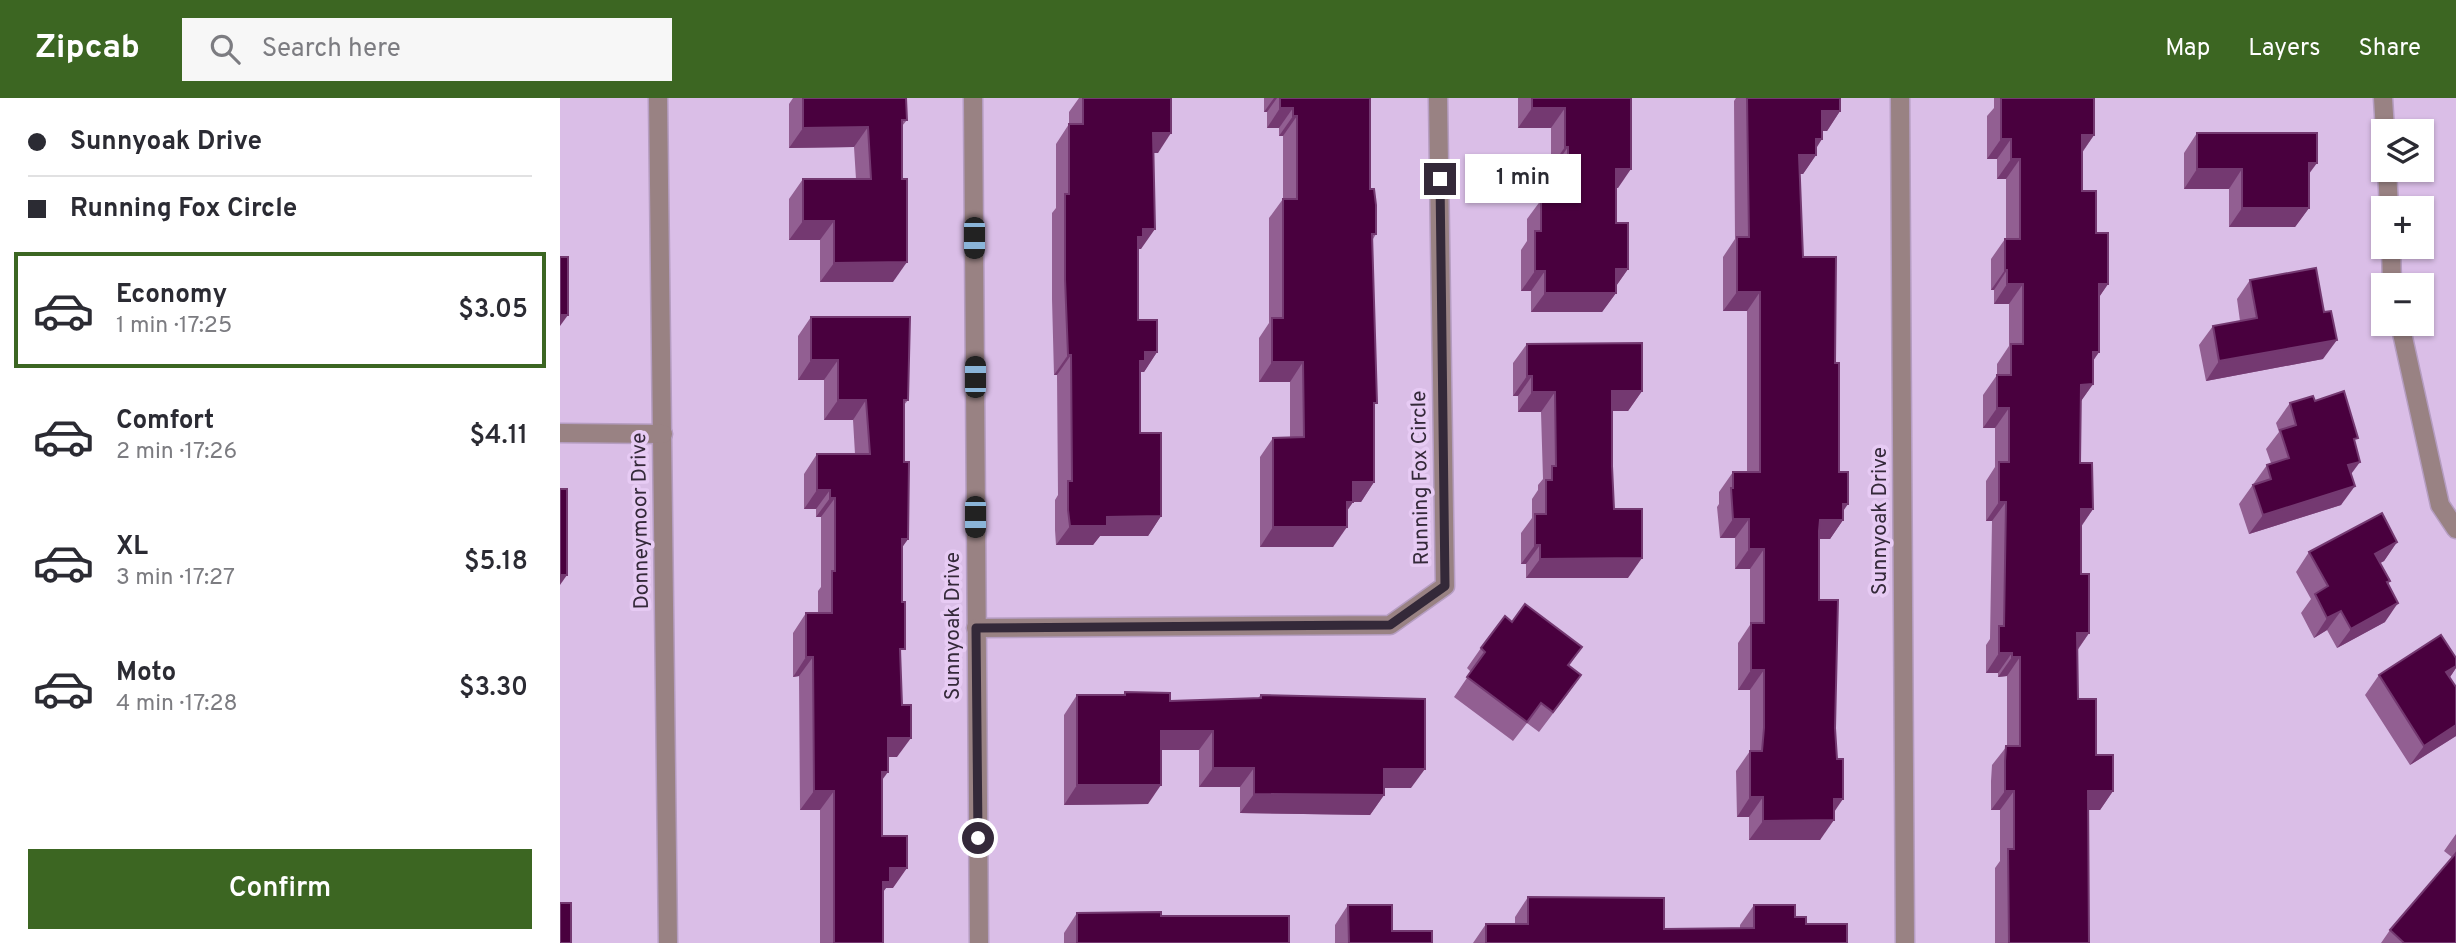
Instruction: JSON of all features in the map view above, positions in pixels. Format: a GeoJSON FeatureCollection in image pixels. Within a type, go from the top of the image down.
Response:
{"type":"FeatureCollection","features":[{"type":"Feature","properties":{"kind":"street","name":"Donneymoor Drive"},"geometry":{"type":"LineString","coordinates":[[658,98],[668,943]]}},
{"type":"Feature","properties":{"kind":"street","name":"Sunnyoak Drive"},"geometry":{"type":"LineString","coordinates":[[973,98],[979,943]]}},
{"type":"Feature","properties":{"kind":"street","name":"Running Fox Circle"},"geometry":{"type":"LineString","coordinates":[[976,628],[1390,625],[1445,586],[1438,98]]}},
{"type":"Feature","properties":{"kind":"street","name":"Sunnyoak Drive"},"geometry":{"type":"LineString","coordinates":[[1900,98],[1905,943]]}},
{"type":"Feature","properties":{"kind":"street"},"geometry":{"type":"LineString","coordinates":[[2383,98],[2384,119]]}},
{"type":"Feature","properties":{"kind":"street"},"geometry":{"type":"LineString","coordinates":[[2403,336],[2440,505],[2456,529]]}},
{"type":"Feature","properties":{"kind":"street"},"geometry":{"type":"LineString","coordinates":[[560,433],[663,434]]}},
{"type":"Feature","properties":{"kind":"building"},"geometry":{"type":"Polygon","coordinates":[[[803,98],[906,98],[907,120],[902,120],[902,179],[907,179],[907,262],[834,263],[834,221],[803,221],[803,179],[871,179],[868,127],[803,128],[803,98]]]}},
{"type":"Feature","properties":{"kind":"building"},"geometry":{"type":"Polygon","coordinates":[[[1083,98],[1171,98],[1171,133],[1153,133],[1155,229],[1143,229],[1143,237],[1138,237],[1138,320],[1157,320],[1157,352],[1145,352],[1145,361],[1140,361],[1140,433],[1161,433],[1161,516],[1107,517],[1107,526],[1070,526],[1068,510],[1068,481],[1072,481],[1071,355],[1068,355],[1065,279],[1065,194],[1069,194],[1069,124],[1083,124],[1083,98]]]}},
{"type":"Feature","properties":{"kind":"building"},"geometry":{"type":"Polygon","coordinates":[[[1280,98],[1370,98],[1370,189],[1374,189],[1376,205],[1376,234],[1372,234],[1377,403],[1374,403],[1374,482],[1353,482],[1353,502],[1347,502],[1347,527],[1273,527],[1273,438],[1304,437],[1303,362],[1272,362],[1272,318],[1283,318],[1283,199],[1297,199],[1297,116],[1293,116],[1293,108],[1280,108],[1280,98]]]}},
{"type":"Feature","properties":{"kind":"building"},"geometry":{"type":"Polygon","coordinates":[[[1532,98],[1631,98],[1631,169],[1616,169],[1616,223],[1628,223],[1628,269],[1616,269],[1616,293],[1545,293],[1545,271],[1535,271],[1535,231],[1541,231],[1541,200],[1568,200],[1568,147],[1565,147],[1565,108],[1532,108],[1532,98]]]}},
{"type":"Feature","properties":{"kind":"building"},"geometry":{"type":"Polygon","coordinates":[[[1747,98],[1840,98],[1840,111],[1822,111],[1822,139],[1816,139],[1816,155],[1799,155],[1803,257],[1836,257],[1835,363],[1839,363],[1839,472],[1848,472],[1848,504],[1843,504],[1843,520],[1820,520],[1819,531],[1819,600],[1838,600],[1835,728],[1837,759],[1843,759],[1843,799],[1834,799],[1834,820],[1763,821],[1763,797],[1750,797],[1750,751],[1762,751],[1764,728],[1764,670],[1751,670],[1751,623],[1764,623],[1764,549],[1749,549],[1749,519],[1733,519],[1731,488],[1733,472],[1760,472],[1760,292],[1737,292],[1737,237],[1749,237],[1747,98]]]}},
{"type":"Feature","properties":{"kind":"building"},"geometry":{"type":"Polygon","coordinates":[[[2001,98],[2094,98],[2094,135],[2082,135],[2082,191],[2096,191],[2096,233],[2108,233],[2108,284],[2099,284],[2099,352],[2093,352],[2093,384],[2081,385],[2080,463],[2092,463],[2093,509],[2081,509],[2081,574],[2089,574],[2089,633],[2077,633],[2078,699],[2096,699],[2096,755],[2113,755],[2113,791],[2088,791],[2089,943],[2009,943],[2008,849],[2014,849],[2014,791],[2005,791],[2005,761],[2006,746],[2020,746],[2020,657],[2012,657],[2012,653],[1999,653],[1999,626],[2004,626],[2006,502],[1999,502],[1999,462],[2009,462],[2009,408],[1997,408],[1997,375],[2011,375],[2011,344],[2023,344],[2023,284],[2007,284],[2005,270],[2005,239],[2020,239],[2020,159],[2011,159],[2011,139],[2001,139],[2001,98]]]}},
{"type":"Feature","properties":{"kind":"building"},"geometry":{"type":"Polygon","coordinates":[[[2197,133],[2317,133],[2317,163],[2309,163],[2309,208],[2242,208],[2242,169],[2197,169],[2197,133]]]}},
{"type":"Feature","properties":{"kind":"building"},"geometry":{"type":"Polygon","coordinates":[[[560,257],[568,257],[568,315],[560,315],[560,257]]]}},
{"type":"Feature","properties":{"kind":"building"},"geometry":{"type":"Polygon","coordinates":[[[2316,268],[2324,312],[2331,311],[2337,340],[2219,361],[2213,326],[2257,318],[2250,280],[2316,268]]]}},
{"type":"Feature","properties":{"kind":"building"},"geometry":{"type":"Polygon","coordinates":[[[811,317],[910,317],[908,400],[904,400],[904,462],[909,462],[908,539],[902,539],[905,649],[900,649],[902,705],[911,705],[911,738],[888,738],[888,772],[882,772],[882,836],[907,836],[907,868],[890,868],[890,882],[883,882],[883,943],[834,943],[834,791],[814,791],[813,657],[806,657],[806,613],[832,613],[832,571],[835,571],[835,498],[830,498],[830,490],[817,490],[817,454],[870,454],[866,400],[838,400],[838,360],[811,360],[811,317]]]}},
{"type":"Feature","properties":{"kind":"building"},"geometry":{"type":"Polygon","coordinates":[[[1642,343],[1642,391],[1612,391],[1612,466],[1614,509],[1642,509],[1642,558],[1540,559],[1540,545],[1535,545],[1535,514],[1546,514],[1546,480],[1552,480],[1552,466],[1556,466],[1555,392],[1532,392],[1532,376],[1527,376],[1527,344],[1642,343]]]}},
{"type":"Feature","properties":{"kind":"building"},"geometry":{"type":"Polygon","coordinates":[[[2344,391],[2358,438],[2354,439],[2360,462],[2348,465],[2355,486],[2263,515],[2253,485],[2271,479],[2267,465],[2289,458],[2280,430],[2296,425],[2290,403],[2313,396],[2315,401],[2344,391]]]}},
{"type":"Feature","properties":{"kind":"building"},"geometry":{"type":"Polygon","coordinates":[[[560,489],[567,489],[567,575],[560,575],[560,489]]]}},
{"type":"Feature","properties":{"kind":"building"},"geometry":{"type":"Polygon","coordinates":[[[2382,513],[2397,542],[2375,554],[2390,581],[2387,582],[2398,603],[2351,629],[2341,611],[2327,618],[2315,594],[2328,586],[2309,552],[2382,513]]]}},
{"type":"Feature","properties":{"kind":"building"},"geometry":{"type":"Polygon","coordinates":[[[1525,604],[1582,647],[1568,665],[1581,675],[1553,712],[1541,703],[1527,722],[1467,677],[1485,652],[1481,648],[1505,616],[1512,622],[1525,604]]]}},
{"type":"Feature","properties":{"kind":"building"},"geometry":{"type":"Polygon","coordinates":[[[2441,635],[2456,658],[2456,666],[2446,672],[2456,687],[2456,725],[2424,746],[2379,675],[2441,635]]]}},
{"type":"Feature","properties":{"kind":"building"},"geometry":{"type":"Polygon","coordinates":[[[1125,692],[1170,693],[1170,701],[1261,698],[1261,695],[1425,699],[1425,769],[1384,769],[1384,795],[1254,794],[1254,768],[1213,768],[1213,731],[1161,731],[1161,785],[1077,785],[1077,695],[1125,695],[1125,692]]]}},
{"type":"Feature","properties":{"kind":"building"},"geometry":{"type":"Polygon","coordinates":[[[2456,853],[2456,943],[2404,943],[2390,930],[2456,853]]]}},
{"type":"Feature","properties":{"kind":"building"},"geometry":{"type":"Polygon","coordinates":[[[1528,897],[1664,898],[1664,929],[1754,928],[1754,905],[1795,905],[1795,917],[1806,917],[1806,924],[1847,924],[1847,943],[1486,943],[1486,924],[1528,924],[1528,897]]]}},
{"type":"Feature","properties":{"kind":"building"},"geometry":{"type":"Polygon","coordinates":[[[560,903],[571,903],[571,943],[560,943],[560,903]]]}},
{"type":"Feature","properties":{"kind":"building"},"geometry":{"type":"Polygon","coordinates":[[[1348,905],[1392,905],[1392,931],[1432,931],[1432,943],[1349,943],[1348,905]]]}},
{"type":"Feature","properties":{"kind":"building"},"geometry":{"type":"Polygon","coordinates":[[[1161,912],[1161,916],[1289,916],[1289,943],[1077,943],[1077,913],[1161,912]]]}},
{"type":"Feature","properties":{"kind":"route"},"geometry":{"type":"LineString","coordinates":[[978,838],[976,628],[1390,625],[1445,586],[1440,179]]}}]}
